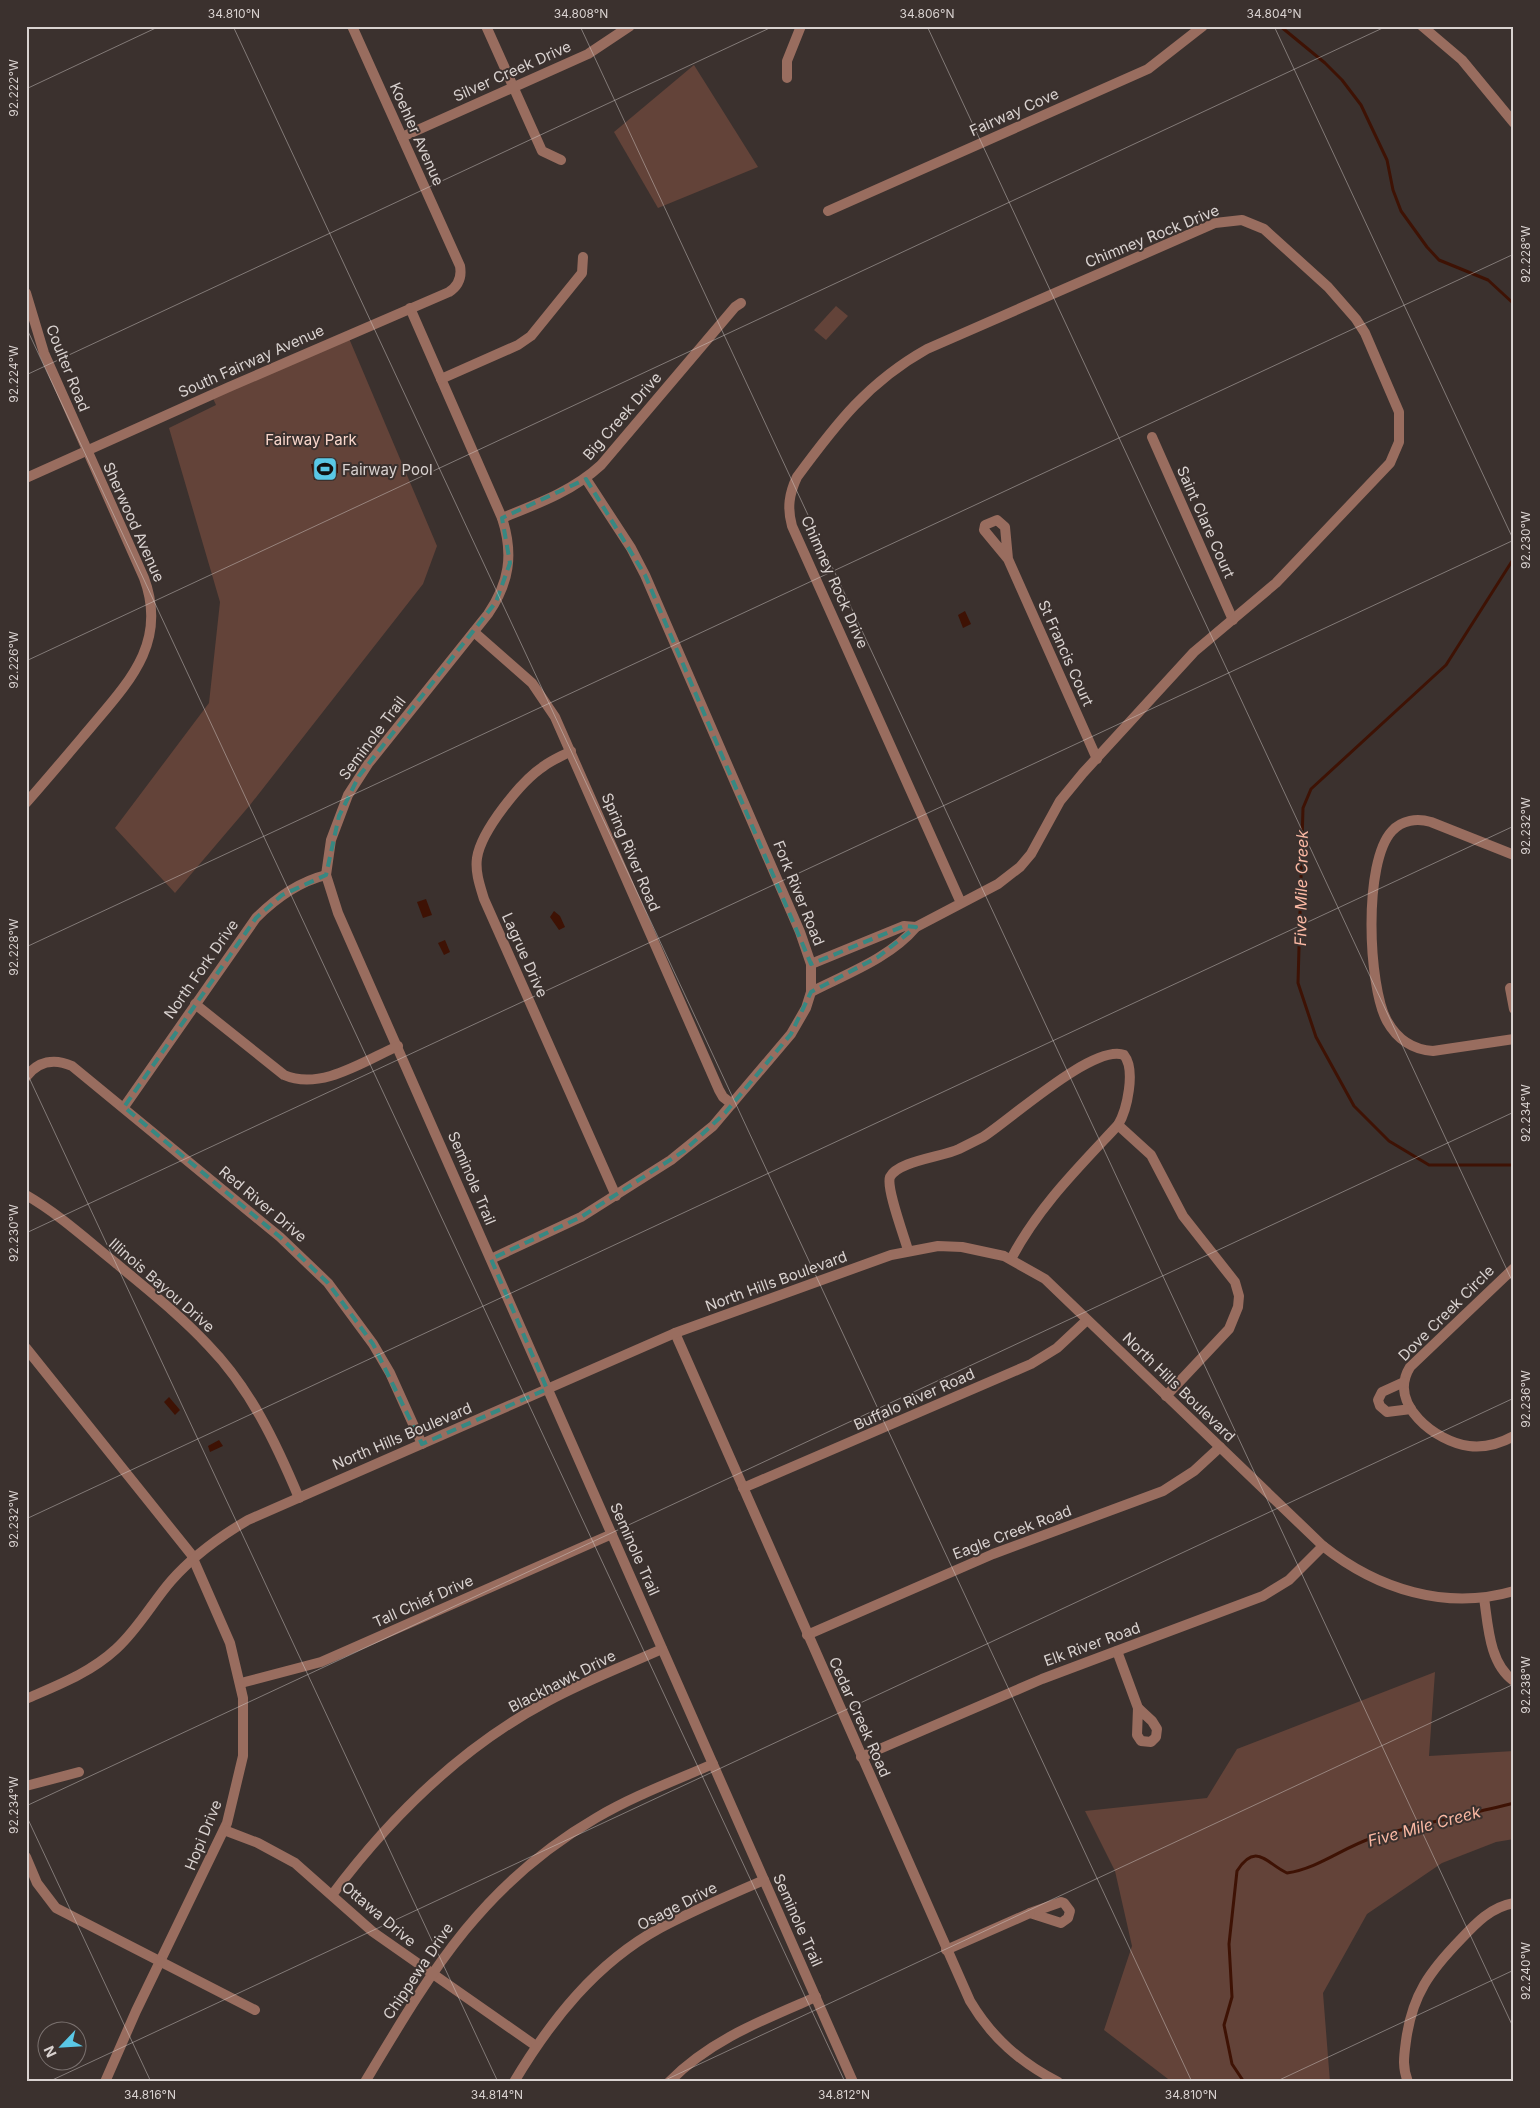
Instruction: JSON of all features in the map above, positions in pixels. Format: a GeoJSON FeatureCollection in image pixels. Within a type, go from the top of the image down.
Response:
{"type":"FeatureCollection","features":[{"type":"Feature","properties":{"kind":"street","name":"Koehler Avenue"},"geometry":{"type":"LineString","coordinates":[[352,26],[455,254]]}},
{"type":"Feature","properties":{"kind":"street"},"geometry":{"type":"LineString","coordinates":[[486,26],[542,151],[561,160]]}},
{"type":"Feature","properties":{"kind":"street","name":"Silver Creek Drive"},"geometry":{"type":"LineString","coordinates":[[402,136],[588,54],[630,26]]}},
{"type":"Feature","properties":{"kind":"street"},"geometry":{"type":"LineString","coordinates":[[787,78],[788,61],[802,26]]}},
{"type":"Feature","properties":{"kind":"street","name":"Fairway Cove"},"geometry":{"type":"LineString","coordinates":[[828,211],[1148,70],[1203,26]]}},
{"type":"Feature","properties":{"kind":"street"},"geometry":{"type":"LineString","coordinates":[[1422,26],[1462,60],[1514,123]]}},
{"type":"Feature","properties":{"kind":"street","name":"Chimney Rock Drive"},"geometry":{"type":"LineString","coordinates":[[811,992],[878,957],[909,936],[916,927],[998,884],[1020,867],[1031,854],[1060,801],[1096,759],[1194,652],[1276,583],[1384,472],[1395,455],[1401,431],[1396,403],[1356,319],[1328,287],[1264,229],[1242,220],[1215,223],[927,349],[903,363],[862,396],[797,478],[789,501],[790,518],[961,903]]}},
{"type":"Feature","properties":{"kind":"street","name":"South Fairway Avenue"},"geometry":{"type":"LineString","coordinates":[[26,478],[449,292],[457,285],[461,269],[455,254]]}},
{"type":"Feature","properties":{"kind":"street"},"geometry":{"type":"LineString","coordinates":[[441,379],[518,345],[531,336],[582,273],[583,257]]}},
{"type":"Feature","properties":{"kind":"street","name":"Coulter Road"},"geometry":{"type":"LineString","coordinates":[[26,293],[44,353],[86,452]]}},
{"type":"Feature","properties":{"kind":"street","name":"Big Creek Drive"},"geometry":{"type":"LineString","coordinates":[[502,518],[544,501],[586,479],[615,450],[735,307],[741,303]]}},
{"type":"Feature","properties":{"kind":"street","name":"Seminole Trail"},"geometry":{"type":"LineString","coordinates":[[410,308],[502,518],[510,548],[508,573],[496,602],[474,632],[359,776],[339,816],[331,840],[326,874],[338,913],[853,2082]]}},
{"type":"Feature","properties":{"kind":"street","name":"Saint Clare Court"},"geometry":{"type":"LineString","coordinates":[[1152,437],[1233,620]]}},
{"type":"Feature","properties":{"kind":"street","name":"Sherwood Avenue"},"geometry":{"type":"LineString","coordinates":[[26,803],[128,683],[144,655],[151,629],[151,600],[144,578],[86,452]]}},
{"type":"Feature","properties":{"kind":"street","name":"Fork River Road"},"geometry":{"type":"LineString","coordinates":[[491,1259],[550,1234],[616,1196],[684,1151],[713,1126],[791,1034],[803,1014],[811,992],[811,964],[787,901],[645,575],[586,479]]}},
{"type":"Feature","properties":{"kind":"street","name":"St Francis Court"},"geometry":{"type":"LineString","coordinates":[[1008,559],[1096,759]]}},
{"type":"Feature","properties":{"kind":"street","name":"Spring River Road"},"geometry":{"type":"LineString","coordinates":[[474,632],[532,683],[555,716],[719,1090],[732,1104]]}},
{"type":"Feature","properties":{"kind":"street","name":"Lagrue Drive"},"geometry":{"type":"LineString","coordinates":[[571,751],[543,766],[515,794],[496,817],[480,843],[477,870],[484,899],[616,1196]]}},
{"type":"Feature","properties":{"kind":"street"},"geometry":{"type":"LineString","coordinates":[[1514,855],[1431,822],[1416,819],[1405,822],[1391,831],[1383,846],[1374,881],[1371,919],[1378,997],[1388,1023],[1404,1042],[1420,1050],[1433,1051],[1514,1039]]}},
{"type":"Feature","properties":{"kind":"street","name":"North Fork Drive"},"geometry":{"type":"LineString","coordinates":[[124,1107],[260,914],[296,886],[326,874]]}},
{"type":"Feature","properties":{"kind":"street","name":"Chimney Rock Drive"},"geometry":{"type":"LineString","coordinates":[[811,964],[904,926],[916,927]]}},
{"type":"Feature","properties":{"kind":"street"},"geometry":{"type":"LineString","coordinates":[[1510,988],[1514,1009]]}},
{"type":"Feature","properties":{"kind":"street"},"geometry":{"type":"LineString","coordinates":[[195,1004],[284,1075],[300,1080],[321,1078],[398,1046]]}},
{"type":"Feature","properties":{"kind":"street"},"geometry":{"type":"LineString","coordinates":[[908,1250],[890,1193],[889,1180],[895,1170],[909,1164],[947,1154],[983,1136],[1048,1088],[1092,1061],[1114,1053],[1127,1057],[1128,1102],[1118,1124],[1044,1206],[1024,1235],[1011,1259]]}},
{"type":"Feature","properties":{"kind":"street","name":"Red River Drive"},"geometry":{"type":"LineString","coordinates":[[26,1077],[35,1067],[44,1063],[63,1062],[72,1066],[280,1237],[328,1283],[373,1344],[390,1373],[422,1444]]}},
{"type":"Feature","properties":{"kind":"street"},"geometry":{"type":"LineString","coordinates":[[1118,1124],[1151,1155],[1183,1216],[1230,1274],[1238,1291],[1238,1307],[1230,1329],[1166,1396]]}},
{"type":"Feature","properties":{"kind":"street","name":"Illinois Bayou Drive"},"geometry":{"type":"LineString","coordinates":[[26,1195],[64,1221],[181,1318],[209,1346],[251,1401],[280,1455],[299,1498]]}},
{"type":"Feature","properties":{"kind":"street","name":"North Hills Boulevard"},"geometry":{"type":"LineString","coordinates":[[26,1699],[79,1675],[111,1654],[126,1640],[170,1582],[193,1558],[248,1520],[675,1333],[908,1250],[952,1246],[978,1249],[1011,1259],[1045,1279],[1323,1546],[1362,1574],[1388,1585],[1441,1598],[1484,1598],[1514,1591]]}},
{"type":"Feature","properties":{"kind":"street","name":"Dove Creek Circle"},"geometry":{"type":"LineString","coordinates":[[1514,1268],[1410,1367],[1404,1382],[1404,1394],[1411,1409],[1434,1432],[1458,1444],[1470,1446],[1488,1445],[1514,1436]]}},
{"type":"Feature","properties":{"kind":"street","name":"Buffalo River Road"},"geometry":{"type":"LineString","coordinates":[[743,1488],[1031,1364],[1057,1348],[1087,1320]]}},
{"type":"Feature","properties":{"kind":"street","name":"Cedar Creek Road"},"geometry":{"type":"LineString","coordinates":[[675,1333],[970,2001],[987,2028],[1017,2057],[1058,2082]]}},
{"type":"Feature","properties":{"kind":"street"},"geometry":{"type":"LineString","coordinates":[[26,1348],[183,1542],[193,1558]]}},
{"type":"Feature","properties":{"kind":"street","name":"Dove Creek Circle"},"geometry":{"type":"LineString","coordinates":[[1404,1382],[1382,1392],[1378,1400],[1380,1406],[1387,1412],[1411,1409]]}},
{"type":"Feature","properties":{"kind":"street","name":"Eagle Creek Road"},"geometry":{"type":"LineString","coordinates":[[808,1635],[993,1554],[1163,1491],[1194,1471],[1220,1447]]}},
{"type":"Feature","properties":{"kind":"street","name":"Tall Chief Drive"},"geometry":{"type":"LineString","coordinates":[[241,1683],[275,1676],[320,1662],[612,1534]]}},
{"type":"Feature","properties":{"kind":"street","name":"Elk River Road"},"geometry":{"type":"LineString","coordinates":[[861,1757],[1034,1682],[1263,1596],[1289,1580],[1323,1546]]}},
{"type":"Feature","properties":{"kind":"street","name":"Hopi Drive"},"geometry":{"type":"LineString","coordinates":[[105,2082],[159,1962],[224,1830],[238,1783],[243,1756],[245,1718],[241,1683],[230,1643],[193,1558]]}},
{"type":"Feature","properties":{"kind":"street"},"geometry":{"type":"LineString","coordinates":[[1484,1598],[1497,1661],[1505,1674],[1514,1681]]}},
{"type":"Feature","properties":{"kind":"street","name":"Blackhawk Drive"},"geometry":{"type":"LineString","coordinates":[[332,1895],[392,1821],[423,1790],[468,1753],[494,1734],[548,1701],[662,1648]]}},
{"type":"Feature","properties":{"kind":"street"},"geometry":{"type":"LineString","coordinates":[[1117,1651],[1138,1708]]}},
{"type":"Feature","properties":{"kind":"street","name":"Chippewa Drive"},"geometry":{"type":"LineString","coordinates":[[365,2082],[431,1974],[456,1939],[486,1905],[532,1862],[560,1840],[612,1809],[713,1764]]}},
{"type":"Feature","properties":{"kind":"street"},"geometry":{"type":"LineString","coordinates":[[26,1786],[79,1772]]}},
{"type":"Feature","properties":{"kind":"street","name":"Ottawa Drive"},"geometry":{"type":"LineString","coordinates":[[224,1830],[276,1851],[308,1873],[373,1932],[536,2046]]}},
{"type":"Feature","properties":{"kind":"street"},"geometry":{"type":"LineString","coordinates":[[26,1857],[37,1883],[56,1908],[255,2010]]}},
{"type":"Feature","properties":{"kind":"street","name":"Osage Drive"},"geometry":{"type":"LineString","coordinates":[[514,2082],[536,2046],[570,2001],[623,1953],[659,1928],[764,1880]]}},
{"type":"Feature","properties":{"kind":"street"},"geometry":{"type":"LineString","coordinates":[[1408,2082],[1403,2064],[1407,2030],[1417,1996],[1427,1978],[1436,1964],[1480,1920],[1498,1908],[1514,1903]]}},
{"type":"Feature","properties":{"kind":"street"},"geometry":{"type":"LineString","coordinates":[[946,1950],[1030,1913]]}},
{"type":"Feature","properties":{"kind":"street"},"geometry":{"type":"LineString","coordinates":[[669,2082],[711,2046],[734,2033],[816,1997]]}},
{"type":"Feature","properties":{"kind":"highlighted area"},"geometry":{"type":"Polygon","coordinates":[[[586,479],[645,575],[811,964],[904,926],[916,927],[878,957],[811,992],[791,1034],[725,1113],[684,1151],[581,1217],[491,1259],[547,1389],[422,1444],[373,1344],[328,1283],[280,1237],[124,1107],[256,918],[282,895],[326,875],[339,816],[359,776],[496,602],[510,563],[502,518],[586,479]]]}},
{"type":"Feature","properties":{"kind":"green space"},"geometry":{"type":"Polygon","coordinates":[[[694,65],[758,167],[658,208],[614,132],[694,65]]]}},
{"type":"Feature","properties":{"kind":"green space"},"geometry":{"type":"Polygon","coordinates":[[[836,306],[848,316],[826,340],[814,330],[836,306]]]}},
{"type":"Feature","properties":{"kind":"green space","name":"Fairway Park"},"geometry":{"type":"Polygon","coordinates":[[[348,336],[437,546],[423,584],[250,805],[175,893],[115,828],[209,703],[220,602],[169,428],[216,405],[211,394],[348,336]]]}},
{"type":"Feature","properties":{"kind":"green space"},"geometry":{"type":"Polygon","coordinates":[[[1435,1672],[1429,1756],[1514,1751],[1514,1839],[1496,1842],[1442,1863],[1367,1914],[1323,1993],[1330,2082],[1172,2082],[1104,2030],[1132,1946],[1115,1871],[1085,1811],[1207,1798],[1237,1749],[1435,1672]]]}},
{"type":"Feature","properties":{"kind":"shaded area","name":"Fairway Pool"},"geometry":{"type":"Polygon","coordinates":[[[311,464],[338,464],[338,473],[314,480],[311,464]]]}},
{"type":"Feature","properties":{"kind":"shaded area"},"geometry":{"type":"Polygon","coordinates":[[[965,611],[971,624],[963,628],[958,615],[965,611]]]}},
{"type":"Feature","properties":{"kind":"shaded area"},"geometry":{"type":"Polygon","coordinates":[[[426,899],[432,915],[423,918],[417,902],[426,899]]]}},
{"type":"Feature","properties":{"kind":"shaded area"},"geometry":{"type":"Polygon","coordinates":[[[554,911],[560,916],[565,927],[559,930],[550,917],[554,911]]]}},
{"type":"Feature","properties":{"kind":"shaded area"},"geometry":{"type":"Polygon","coordinates":[[[445,940],[450,952],[444,955],[438,943],[445,940]]]}},
{"type":"Feature","properties":{"kind":"shaded area"},"geometry":{"type":"Polygon","coordinates":[[[169,1397],[180,1410],[175,1415],[164,1402],[169,1397]]]}},
{"type":"Feature","properties":{"kind":"shaded area"},"geometry":{"type":"Polygon","coordinates":[[[219,1440],[223,1446],[210,1452],[208,1446],[219,1440]]]}},
{"type":"Feature","properties":{"kind":"waterway","name":"Five Mile Creek"},"geometry":{"type":"LineString","coordinates":[[1280,26],[1325,63],[1342,80],[1361,105],[1387,160],[1393,190],[1401,211],[1427,247],[1439,260],[1488,280],[1514,304]]}},
{"type":"Feature","properties":{"kind":"waterway","name":"Five Mile Creek"},"geometry":{"type":"LineString","coordinates":[[1514,558],[1446,665],[1311,789],[1303,808],[1298,983],[1316,1037],[1354,1106],[1389,1141],[1429,1165],[1514,1165]]}},
{"type":"Feature","properties":{"kind":"waterway","name":"Five Mile Creek"},"geometry":{"type":"LineString","coordinates":[[1244,2082],[1232,2064],[1224,2025],[1232,1997],[1229,1944],[1237,1871],[1244,1862],[1250,1857],[1262,1857],[1287,1873],[1310,1867],[1372,1838],[1514,1803]]}},
{"type":"Feature","properties":{"kind":"place","name":"Fairway Pool"},"geometry":{"type":"Point","coordinates":[325,469]}}]}
